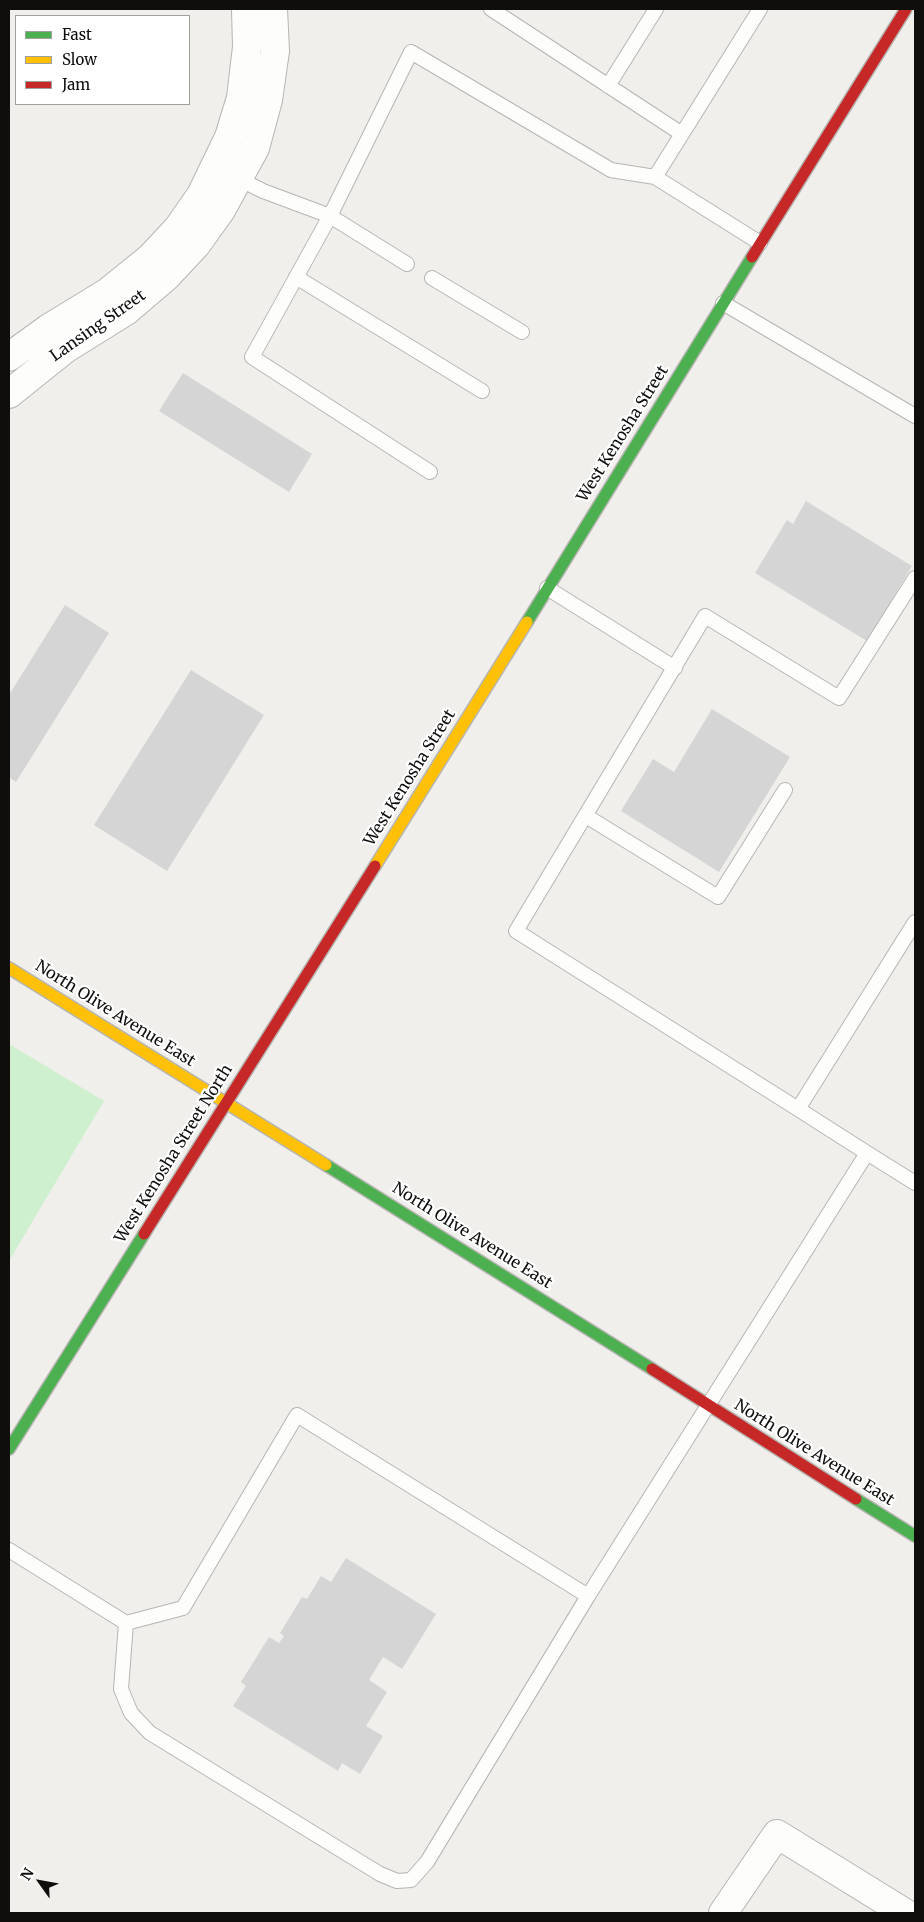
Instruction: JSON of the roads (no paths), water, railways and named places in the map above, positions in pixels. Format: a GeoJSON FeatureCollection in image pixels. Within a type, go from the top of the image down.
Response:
{"type":"FeatureCollection","features":[{"type":"Feature","properties":{"kind":"main road","name":"West Kenosha Street"},"geometry":{"type":"LineString","coordinates":[[368,876],[906,9]]}},
{"type":"Feature","properties":{"kind":"main road","name":"West Kenosha Street North"},"geometry":{"type":"LineString","coordinates":[[9,1449],[368,876]]}},
{"type":"Feature","properties":{"kind":"main road","name":"North Olive Avenue East"},"geometry":{"type":"LineString","coordinates":[[9,968],[708,1404],[915,1536]]}},
{"type":"Feature","properties":{"kind":"street","name":"Lansing Street"},"geometry":{"type":"LineString","coordinates":[[9,357],[49,328],[108,292],[150,258],[178,228],[200,196],[229,138],[241,98],[247,47],[246,9]]}},
{"type":"Feature","properties":{"kind":"street","name":"Lansing Street"},"geometry":{"type":"LineString","coordinates":[[9,394],[31,374],[65,349],[126,311],[167,276],[196,244],[221,210],[255,148],[268,100],[275,51],[274,9]]}},
{"type":"Feature","properties":{"kind":"street"},"geometry":{"type":"LineString","coordinates":[[722,1913],[777,1834],[905,1913]]}},
{"type":"Feature","properties":{"kind":"lane"},"geometry":{"type":"LineString","coordinates":[[491,9],[682,134]]}},
{"type":"Feature","properties":{"kind":"lane"},"geometry":{"type":"LineString","coordinates":[[608,86],[656,9]]}},
{"type":"Feature","properties":{"kind":"lane"},"geometry":{"type":"LineString","coordinates":[[655,177],[760,9]]}},
{"type":"Feature","properties":{"kind":"lane"},"geometry":{"type":"LineString","coordinates":[[430,472],[252,357],[330,216],[411,52],[612,170],[655,177],[760,243]]}},
{"type":"Feature","properties":{"kind":"lane"},"geometry":{"type":"LineString","coordinates":[[214,167],[263,191],[330,216],[407,264]]}},
{"type":"Feature","properties":{"kind":"lane"},"geometry":{"type":"LineString","coordinates":[[296,277],[482,391]]}},
{"type":"Feature","properties":{"kind":"lane"},"geometry":{"type":"LineString","coordinates":[[432,278],[522,332]]}},
{"type":"Feature","properties":{"kind":"lane"},"geometry":{"type":"LineString","coordinates":[[723,303],[915,416]]}},
{"type":"Feature","properties":{"kind":"lane"},"geometry":{"type":"LineString","coordinates":[[915,578],[839,698],[705,616],[516,931],[915,1183]]}},
{"type":"Feature","properties":{"kind":"lane"},"geometry":{"type":"LineString","coordinates":[[547,588],[675,668]]}},
{"type":"Feature","properties":{"kind":"lane"},"geometry":{"type":"LineString","coordinates":[[586,816],[718,897],[785,790]]}},
{"type":"Feature","properties":{"kind":"lane"},"geometry":{"type":"LineString","coordinates":[[798,1109],[915,922]]}},
{"type":"Feature","properties":{"kind":"lane"},"geometry":{"type":"LineString","coordinates":[[126,1622],[120,1689],[131,1712],[150,1733],[380,1874],[397,1881],[411,1880],[427,1862],[588,1596],[867,1153]]}},
{"type":"Feature","properties":{"kind":"lane"},"geometry":{"type":"LineString","coordinates":[[9,1550],[126,1622],[184,1608],[298,1415],[588,1596]]}}]}
